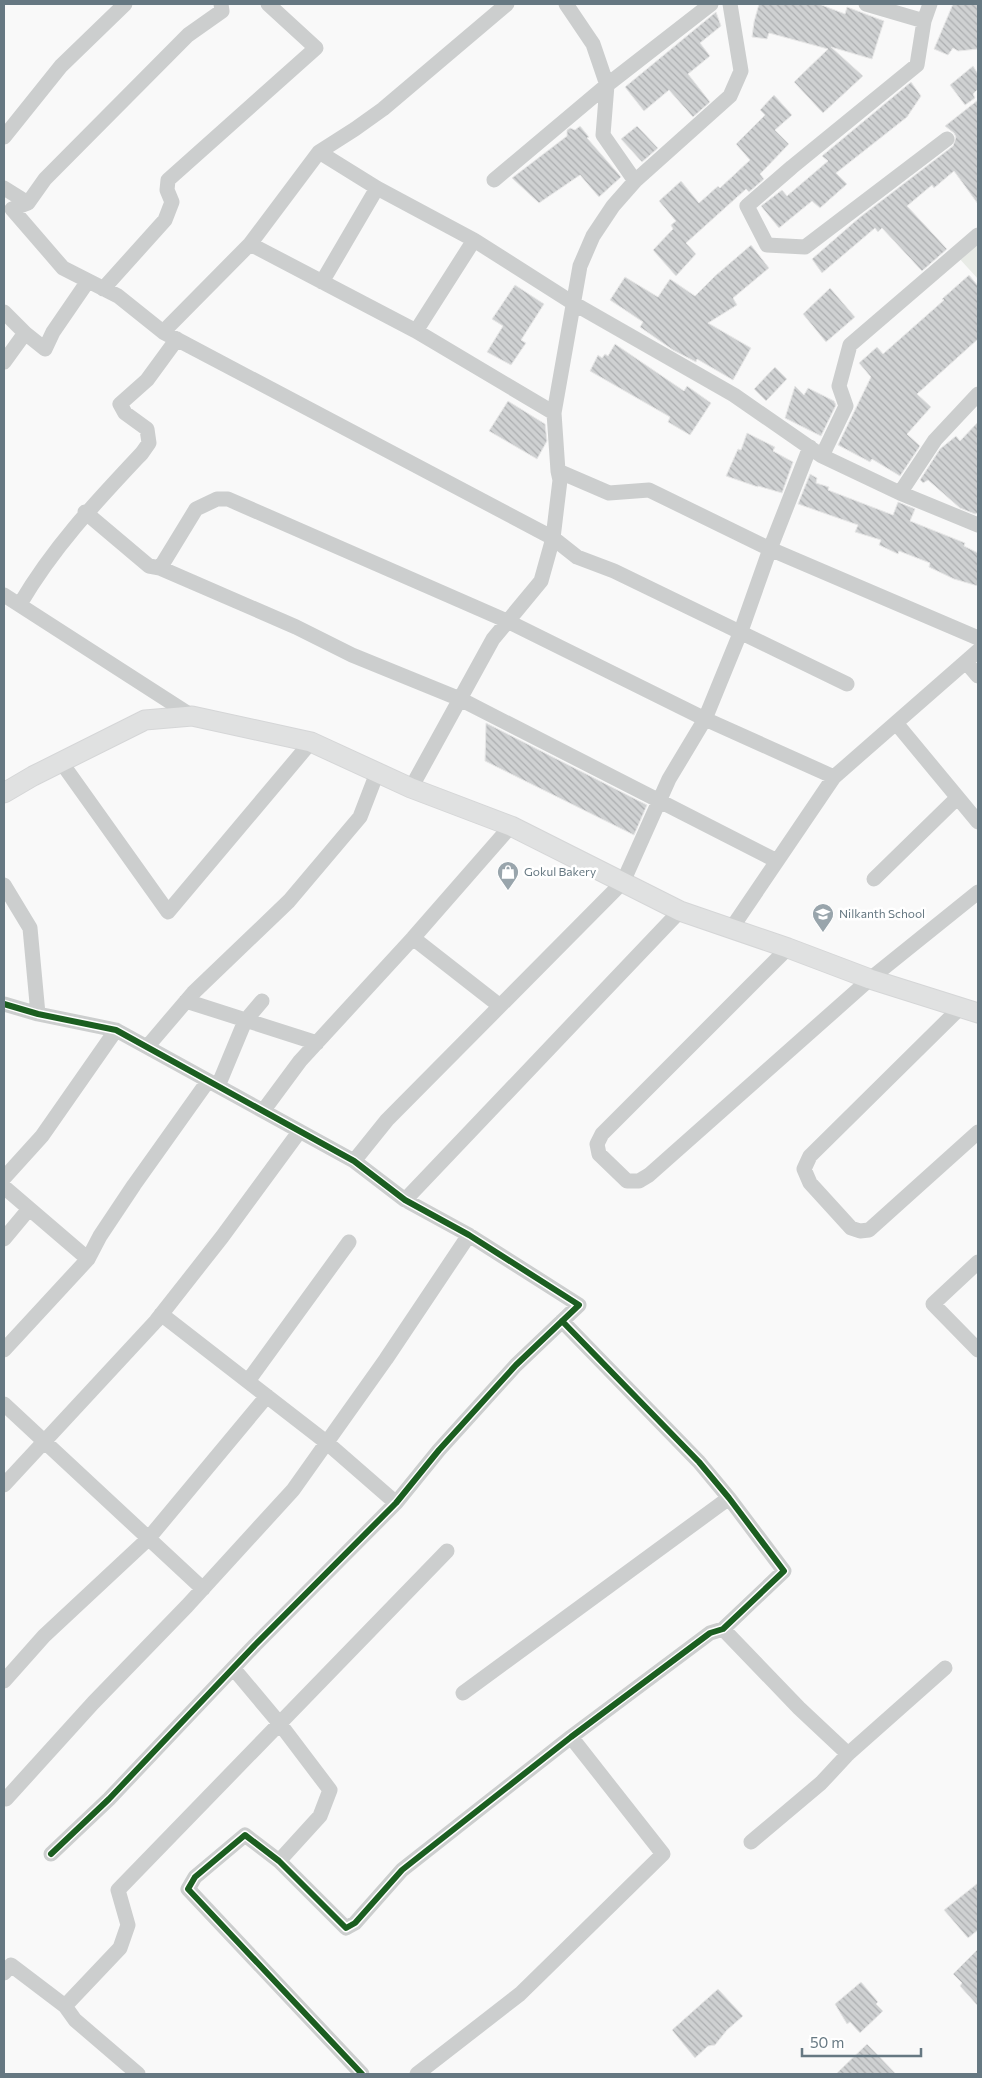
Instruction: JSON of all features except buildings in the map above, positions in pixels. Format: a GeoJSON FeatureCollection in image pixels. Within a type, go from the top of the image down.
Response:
{"type":"FeatureCollection","features":[{"type":"Feature","properties":{"kind":"main road"},"geometry":{"type":"LineString","coordinates":[[4,793],[145,720],[192,716],[311,742],[410,788],[511,826],[680,910],[870,979],[969,1010]]}},
{"type":"Feature","properties":{"kind":"street"},"geometry":{"type":"LineString","coordinates":[[4,137],[61,66],[125,4]]}},
{"type":"Feature","properties":{"kind":"street"},"geometry":{"type":"LineString","coordinates":[[221,4],[222,11],[188,35],[45,179],[28,203],[12,209],[63,268],[118,296],[170,336],[553,538],[577,558],[614,571],[847,684]]}},
{"type":"Feature","properties":{"kind":"street"},"geometry":{"type":"LineString","coordinates":[[103,289],[164,220],[172,202],[167,190],[168,180],[316,48],[268,4]]}},
{"type":"Feature","properties":{"kind":"street"},"geometry":{"type":"LineString","coordinates":[[20,604],[39,572],[85,512],[142,453],[149,443],[147,429],[125,413],[120,404],[147,380],[170,336],[250,244],[319,152],[355,130],[383,109],[507,4]]}},
{"type":"Feature","properties":{"kind":"street"},"geometry":{"type":"LineString","coordinates":[[566,4],[593,44],[607,85],[603,135],[635,181]]}},
{"type":"Feature","properties":{"kind":"street"},"geometry":{"type":"LineString","coordinates":[[494,180],[607,85],[711,4]]}},
{"type":"Feature","properties":{"kind":"street"},"geometry":{"type":"LineString","coordinates":[[410,788],[493,639],[541,581],[553,538],[560,480],[554,413],[580,266],[593,236],[612,206],[635,181],[730,96],[741,71],[730,4]]}},
{"type":"Feature","properties":{"kind":"street"},"geometry":{"type":"LineString","coordinates":[[866,4],[924,21]]}},
{"type":"Feature","properties":{"kind":"street"},"geometry":{"type":"LineString","coordinates":[[930,4],[924,21],[917,65],[747,206],[767,245],[805,247],[947,139]]}},
{"type":"Feature","properties":{"kind":"street"},"geometry":{"type":"LineString","coordinates":[[319,152],[377,188],[474,240],[573,303],[734,395],[816,451],[900,493],[978,525]]}},
{"type":"Feature","properties":{"kind":"street"},"geometry":{"type":"LineString","coordinates":[[4,188],[28,203]]}},
{"type":"Feature","properties":{"kind":"street"},"geometry":{"type":"LineString","coordinates":[[322,282],[377,188]]}},
{"type":"Feature","properties":{"kind":"street"},"geometry":{"type":"LineString","coordinates":[[354,1161],[387,1120],[623,882],[668,778],[705,719],[741,631],[770,549],[816,451],[846,406],[839,386],[850,345],[978,235]]}},
{"type":"Feature","properties":{"kind":"street"},"geometry":{"type":"LineString","coordinates":[[416,331],[474,240]]}},
{"type":"Feature","properties":{"kind":"street"},"geometry":{"type":"LineString","coordinates":[[250,244],[416,331],[554,413]]}},
{"type":"Feature","properties":{"kind":"street"},"geometry":{"type":"LineString","coordinates":[[4,312],[46,349],[53,332],[88,281]]}},
{"type":"Feature","properties":{"kind":"street"},"geometry":{"type":"LineString","coordinates":[[4,362],[26,332]]}},
{"type":"Feature","properties":{"kind":"street"},"geometry":{"type":"LineString","coordinates":[[900,493],[935,440],[978,394]]}},
{"type":"Feature","properties":{"kind":"street"},"geometry":{"type":"LineString","coordinates":[[558,471],[609,493],[649,490],[770,549],[978,638]]}},
{"type":"Feature","properties":{"kind":"street"},"geometry":{"type":"LineString","coordinates":[[160,568],[196,510],[217,499],[228,499],[508,621],[705,719],[834,777]]}},
{"type":"Feature","properties":{"kind":"street"},"geometry":{"type":"LineString","coordinates":[[85,512],[149,566],[160,568],[296,627],[352,654],[460,699],[777,861]]}},
{"type":"Feature","properties":{"kind":"street"},"geometry":{"type":"LineString","coordinates":[[4,595],[192,716]]}},
{"type":"Feature","properties":{"kind":"street"},"geometry":{"type":"LineString","coordinates":[[731,929],[834,777],[978,651]]}},
{"type":"Feature","properties":{"kind":"street"},"geometry":{"type":"LineString","coordinates":[[966,662],[978,676]]}},
{"type":"Feature","properties":{"kind":"street"},"geometry":{"type":"LineString","coordinates":[[896,723],[978,822]]}},
{"type":"Feature","properties":{"kind":"street"},"geometry":{"type":"LineString","coordinates":[[61,762],[168,912],[311,742]]}},
{"type":"Feature","properties":{"kind":"street"},"geometry":{"type":"LineString","coordinates":[[147,1047],[186,1001],[289,901],[360,816],[377,773]]}},
{"type":"Feature","properties":{"kind":"street"},"geometry":{"type":"LineString","coordinates":[[874,879],[957,798]]}},
{"type":"Feature","properties":{"kind":"street"},"geometry":{"type":"LineString","coordinates":[[263,1111],[300,1061],[413,938],[511,826]]}},
{"type":"Feature","properties":{"kind":"street"},"geometry":{"type":"LineString","coordinates":[[4,885],[30,928],[38,1014]]}},
{"type":"Feature","properties":{"kind":"street"},"geometry":{"type":"LineString","coordinates":[[788,948],[602,1134],[597,1144],[599,1154],[627,1181],[639,1181],[649,1175],[870,979],[978,892]]}},
{"type":"Feature","properties":{"kind":"street"},"geometry":{"type":"LineString","coordinates":[[405,1200],[680,910]]}},
{"type":"Feature","properties":{"kind":"street"},"geometry":{"type":"LineString","coordinates":[[413,938],[500,1006]]}},
{"type":"Feature","properties":{"kind":"street"},"geometry":{"type":"LineString","coordinates":[[186,1001],[317,1043]]}},
{"type":"Feature","properties":{"kind":"street"},"geometry":{"type":"LineString","coordinates":[[4,1350],[88,1259],[100,1236],[134,1185],[213,1084],[245,1021],[262,1001]]}},
{"type":"Feature","properties":{"kind":"street"},"geometry":{"type":"LineString","coordinates":[[4,1004],[38,1014],[116,1030],[354,1161],[405,1200],[469,1235],[579,1305],[510,1372],[439,1450],[396,1503],[233,1668],[109,1799],[51,1854]]}},
{"type":"Feature","properties":{"kind":"street"},"geometry":{"type":"LineString","coordinates":[[969,1010],[810,1156],[804,1169],[810,1183],[851,1228],[860,1231],[869,1230],[978,1132]]}},
{"type":"Feature","properties":{"kind":"street"},"geometry":{"type":"LineString","coordinates":[[4,1178],[42,1136],[116,1030]]}},
{"type":"Feature","properties":{"kind":"street"},"geometry":{"type":"LineString","coordinates":[[4,1485],[161,1314],[222,1237],[299,1132]]}},
{"type":"Feature","properties":{"kind":"street"},"geometry":{"type":"LineString","coordinates":[[4,1187],[88,1259]]}},
{"type":"Feature","properties":{"kind":"street"},"geometry":{"type":"LineString","coordinates":[[4,1239],[29,1209]]}},
{"type":"Feature","properties":{"kind":"street"},"geometry":{"type":"LineString","coordinates":[[6,1799],[93,1703],[203,1589],[293,1490],[386,1358],[469,1235]]}},
{"type":"Feature","properties":{"kind":"street"},"geometry":{"type":"LineString","coordinates":[[248,1381],[349,1242]]}},
{"type":"Feature","properties":{"kind":"street"},"geometry":{"type":"LineString","coordinates":[[978,1262],[933,1304],[978,1350]]}},
{"type":"Feature","properties":{"kind":"street"},"geometry":{"type":"LineString","coordinates":[[161,1314],[326,1442],[396,1503]]}},
{"type":"Feature","properties":{"kind":"street"},"geometry":{"type":"LineString","coordinates":[[362,2074],[188,1889],[196,1877],[245,1835],[279,1861],[346,1928],[355,1923],[402,1870],[571,1737],[710,1633],[723,1629],[784,1571],[729,1498],[699,1462],[562,1321]]}},
{"type":"Feature","properties":{"kind":"street"},"geometry":{"type":"LineString","coordinates":[[4,1681],[44,1636],[148,1539],[267,1396]]}},
{"type":"Feature","properties":{"kind":"street"},"geometry":{"type":"LineString","coordinates":[[4,1404],[203,1589]]}},
{"type":"Feature","properties":{"kind":"street"},"geometry":{"type":"LineString","coordinates":[[464,1693],[729,1498]]}},
{"type":"Feature","properties":{"kind":"street"},"geometry":{"type":"LineString","coordinates":[[65,2006],[120,1948],[128,1925],[118,1890],[447,1551]]}},
{"type":"Feature","properties":{"kind":"street"},"geometry":{"type":"LineString","coordinates":[[723,1629],[799,1708],[848,1754]]}},
{"type":"Feature","properties":{"kind":"street"},"geometry":{"type":"LineString","coordinates":[[233,1668],[280,1724],[330,1790],[320,1816],[279,1861]]}},
{"type":"Feature","properties":{"kind":"street"},"geometry":{"type":"LineString","coordinates":[[751,1842],[821,1783],[848,1754],[945,1668]]}},
{"type":"Feature","properties":{"kind":"street"},"geometry":{"type":"LineString","coordinates":[[416,2074],[520,1994],[663,1854],[571,1737]]}},
{"type":"Feature","properties":{"kind":"street"},"geometry":{"type":"LineString","coordinates":[[4,1973],[11,1966],[65,2006],[75,2020],[133,2072]]}},
{"type":"Feature","properties":{"kind":"shaded area"},"geometry":{"type":"Polygon","coordinates":[[[978,239],[978,279],[958,257],[978,239]]]}},
{"type":"Feature","properties":{"kind":"cycle path"},"geometry":{"type":"LineString","coordinates":[[4,1004],[38,1014],[116,1030],[354,1161],[405,1200],[469,1235],[579,1305],[516,1365],[439,1450],[396,1503],[255,1645],[109,1799],[51,1854]]}},
{"type":"Feature","properties":{"kind":"cycle path"},"geometry":{"type":"LineString","coordinates":[[362,2074],[188,1889],[195,1877],[245,1835],[279,1861],[346,1928],[355,1923],[402,1870],[571,1737],[710,1633],[723,1629],[784,1571],[729,1498],[699,1462],[562,1321]]}},
{"type":"Feature","properties":{"kind":"place","name":"Gokul Bakery"},"geometry":{"type":"Point","coordinates":[508,891]}},
{"type":"Feature","properties":{"kind":"place","name":"Nilkanth School"},"geometry":{"type":"Point","coordinates":[823,933]}}]}
